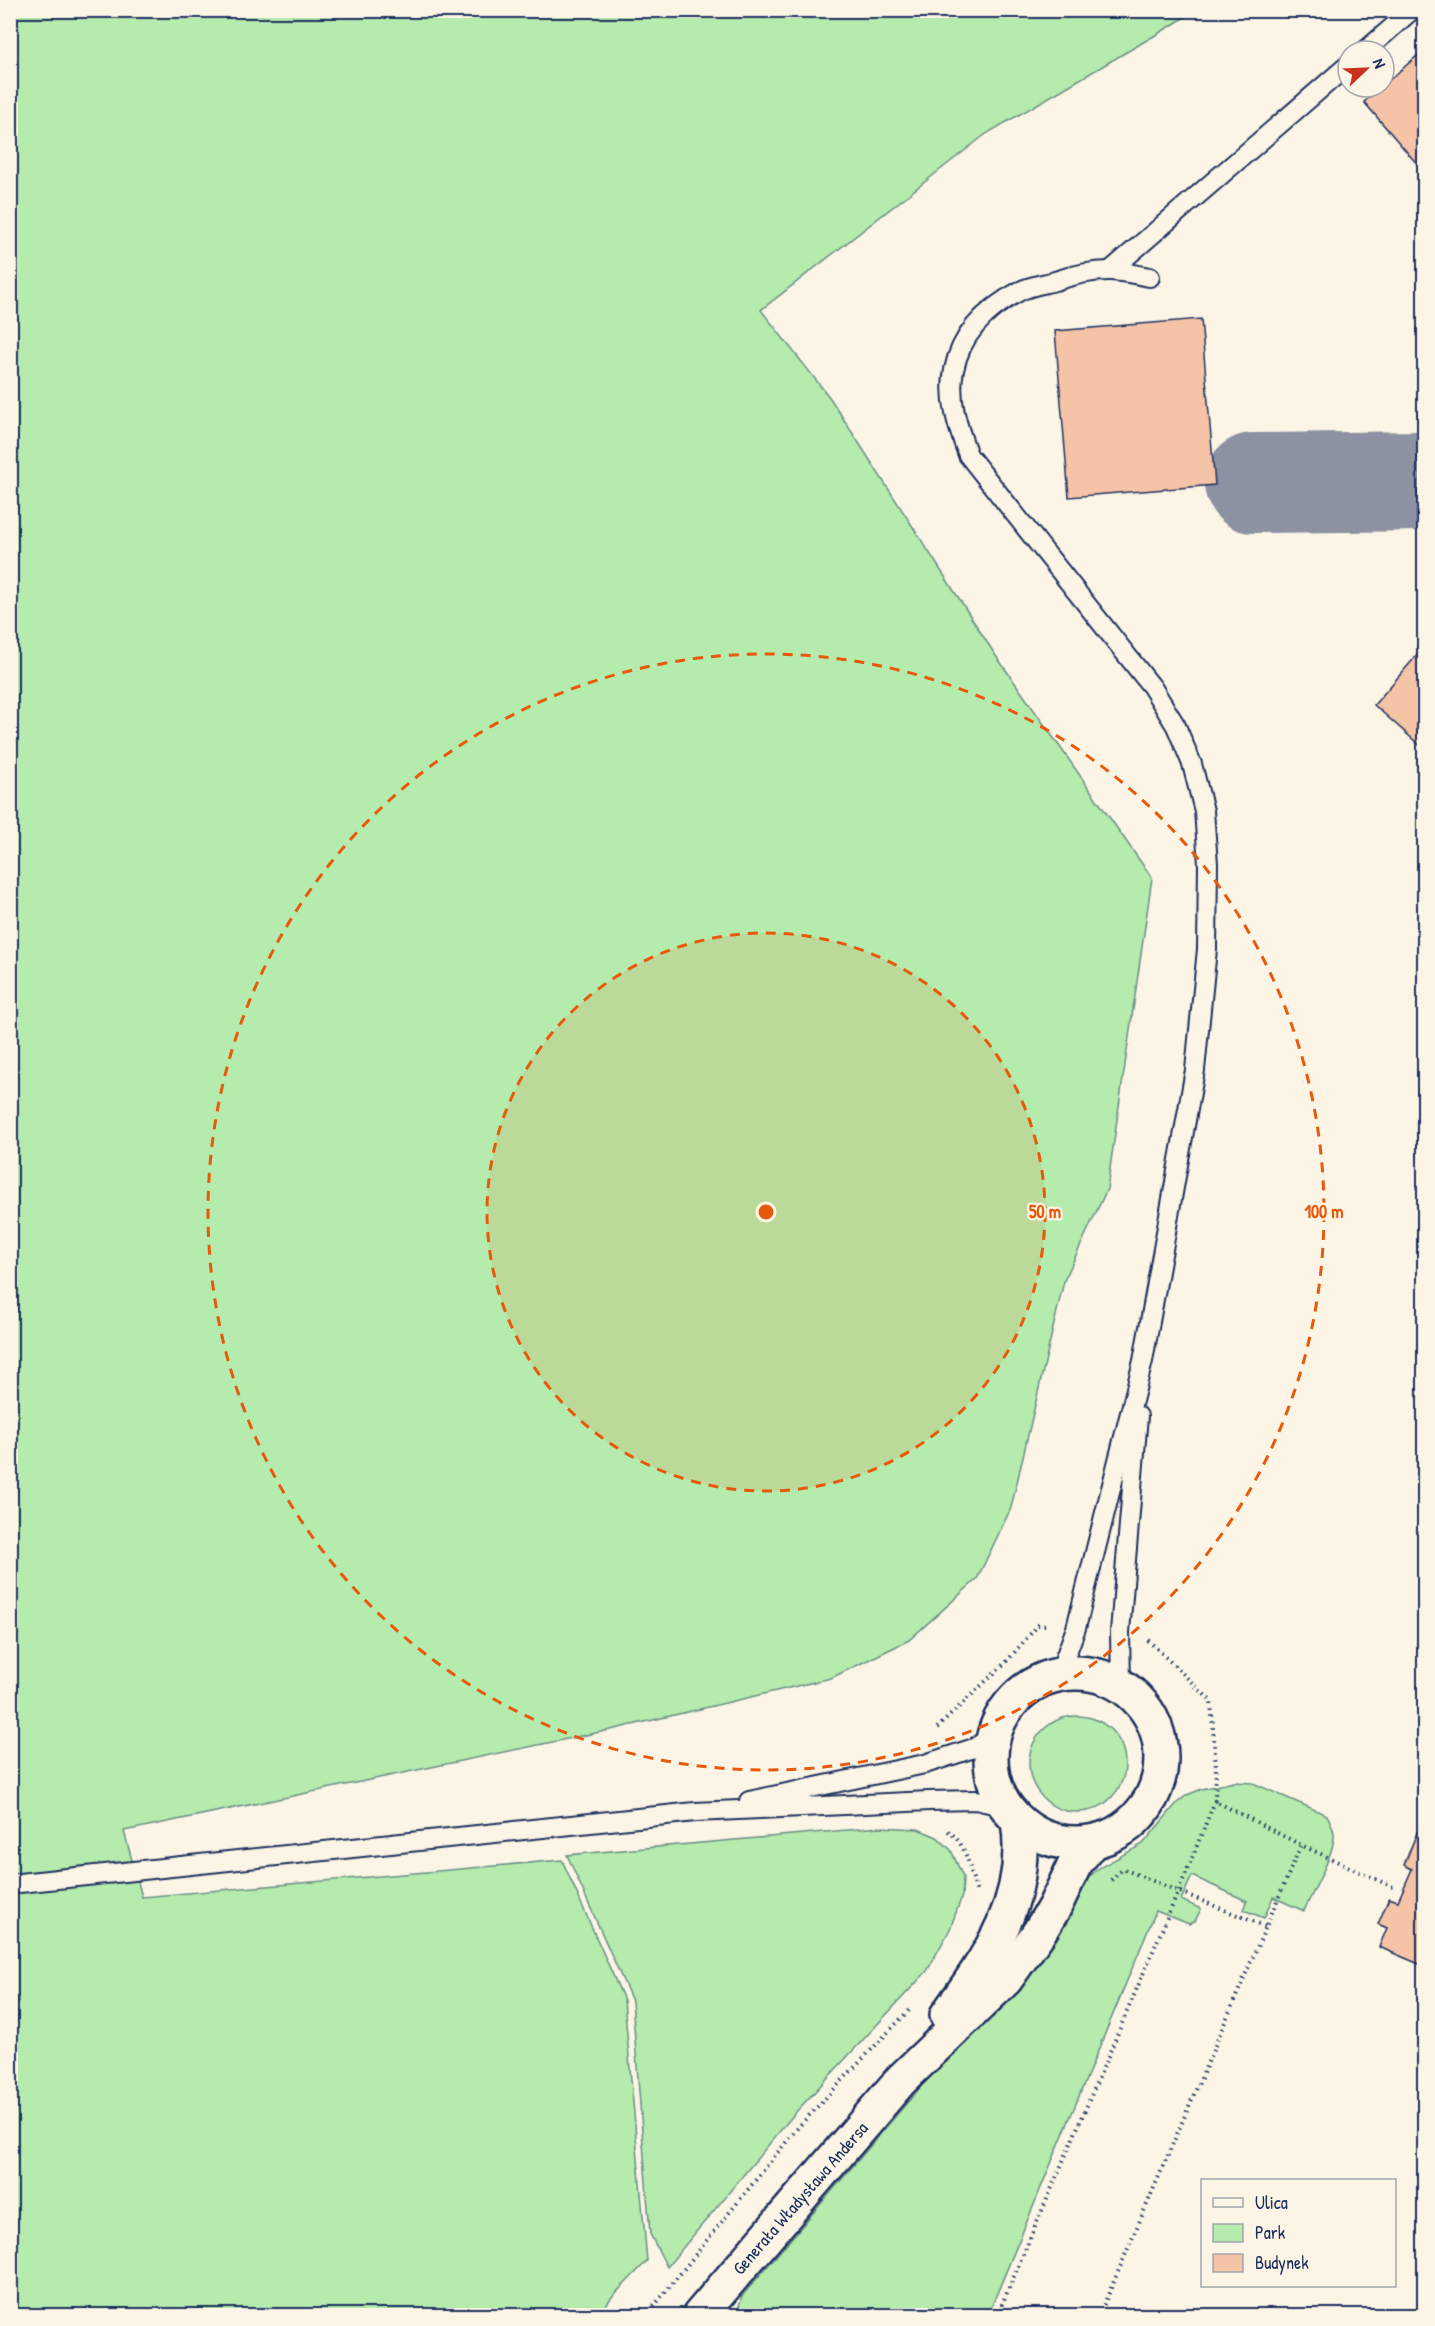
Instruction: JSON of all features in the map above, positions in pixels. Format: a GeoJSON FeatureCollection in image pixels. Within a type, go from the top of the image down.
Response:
{"type":"FeatureCollection","features":[{"type":"Feature","properties":{"kind":"street"},"geometry":{"type":"LineString","coordinates":[[1080,1673],[1102,1677],[1121,1685],[1137,1699],[1150,1716],[1159,1739],[1161,1763],[1157,1786],[1147,1806],[1132,1823],[1114,1835],[1092,1842],[1072,1844],[1034,1833],[1012,1814],[994,1785],[990,1761],[993,1736],[1003,1714],[1017,1696],[1037,1682],[1059,1674],[1080,1673]]}},
{"type":"Feature","properties":{"kind":"street","name":"Generała Władysława Andersa"},"geometry":{"type":"LineString","coordinates":[[699,2316],[901,2080],[988,1958],[1001,1931],[1019,1878],[1022,1846],[1012,1814]]}},
{"type":"Feature","properties":{"kind":"street","name":"Generała Władysława Andersa"},"geometry":{"type":"LineString","coordinates":[[901,2080],[1006,1978],[1023,1958],[1054,1908],[1075,1864],[1092,1842]]}},
{"type":"Feature","properties":{"kind":"lane"},"geometry":{"type":"LineString","coordinates":[[1379,39],[1412,10]]}},
{"type":"Feature","properties":{"kind":"lane"},"geometry":{"type":"LineString","coordinates":[[1110,271],[1336,75]]}},
{"type":"Feature","properties":{"kind":"lane"},"geometry":{"type":"LineString","coordinates":[[1059,1674],[1076,1628],[1143,1361],[1195,1070],[1207,948],[1208,864],[1204,811],[1192,764],[1176,726],[1152,687],[968,455],[956,422],[953,397],[954,371],[960,347],[973,327],[996,306],[1021,290],[1081,273],[1110,271],[1150,277]]}},
{"type":"Feature","properties":{"kind":"lane"},"geometry":{"type":"LineString","coordinates":[[1121,1685],[1120,1632],[1143,1361]]}},
{"type":"Feature","properties":{"kind":"lane"},"geometry":{"type":"LineString","coordinates":[[695,1812],[925,1764],[974,1748],[993,1736]]}},
{"type":"Feature","properties":{"kind":"lane"},"geometry":{"type":"LineString","coordinates":[[10,1884],[695,1812],[976,1800],[1012,1814]]}},
{"type":"Feature","properties":{"kind":"path"},"geometry":{"type":"LineString","coordinates":[[925,1764],[923,1742],[1009,1659],[1038,1625],[1076,1628]]}},
{"type":"Feature","properties":{"kind":"path"},"geometry":{"type":"LineString","coordinates":[[997,2316],[1215,1801],[1216,1767],[1211,1701],[1141,1633],[1120,1632]]}},
{"type":"Feature","properties":{"kind":"path"},"geometry":{"type":"LineString","coordinates":[[928,1801],[931,1821],[958,1838],[966,1852],[976,1892],[974,1900]]}},
{"type":"Feature","properties":{"kind":"path"},"geometry":{"type":"LineString","coordinates":[[1215,1801],[1301,1845],[1393,1887]]}},
{"type":"Feature","properties":{"kind":"path"},"geometry":{"type":"LineString","coordinates":[[1099,2316],[1301,1845]]}},
{"type":"Feature","properties":{"kind":"path"},"geometry":{"type":"LineString","coordinates":[[1107,1883],[1123,1869],[1267,1927]]}},
{"type":"Feature","properties":{"kind":"path"},"geometry":{"type":"LineString","coordinates":[[976,1892],[1011,1899]]}},
{"type":"Feature","properties":{"kind":"path"},"geometry":{"type":"LineString","coordinates":[[646,2316],[800,2125],[914,2006]]}},
{"type":"Feature","properties":{"kind":"green space"},"geometry":{"type":"Polygon","coordinates":[[[11,11],[1194,11],[986,134],[761,310],[830,398],[994,653],[1152,878],[1107,1189],[1064,1281],[1011,1508],[977,1579],[909,1640],[831,1678],[615,1729],[124,1831],[142,1897],[562,1860],[624,2000],[647,2261],[611,2298],[599,2315],[11,2316],[11,11]]]}},
{"type":"Feature","properties":{"kind":"green space"},"geometry":{"type":"Polygon","coordinates":[[[1077,1716],[1095,1720],[1111,1730],[1121,1746],[1125,1764],[1121,1782],[1111,1798],[1095,1808],[1077,1812],[1059,1808],[1043,1798],[1033,1782],[1029,1764],[1033,1746],[1043,1730],[1059,1720],[1077,1716]]]}},
{"type":"Feature","properties":{"kind":"green space"},"geometry":{"type":"Polygon","coordinates":[[[1234,1782],[1253,1783],[1327,1815],[1334,1830],[1334,1841],[1323,1872],[1304,1911],[1273,1897],[1264,1918],[1244,1910],[1247,1901],[1192,1876],[1181,1900],[1201,1909],[1195,1921],[1189,1924],[1156,1911],[988,2315],[736,2316],[742,2296],[1030,1959],[1085,1881],[1099,1868],[1143,1844],[1177,1803],[1187,1795],[1234,1782]]]}},
{"type":"Feature","properties":{"kind":"green space"},"geometry":{"type":"Polygon","coordinates":[[[880,1827],[918,1829],[937,1837],[951,1850],[963,1877],[962,1896],[950,1929],[927,1971],[795,2113],[667,2267],[650,2234],[632,2001],[567,1855],[880,1827]]]}},
{"type":"Feature","properties":{"kind":"building"},"geometry":{"type":"Polygon","coordinates":[[[1424,50],[1424,172],[1364,102],[1367,99],[1396,99],[1396,74],[1424,50]]]}},
{"type":"Feature","properties":{"kind":"building"},"geometry":{"type":"Polygon","coordinates":[[[1201,319],[1215,485],[1069,497],[1055,331],[1201,319]]]}},
{"type":"Feature","properties":{"kind":"building"},"geometry":{"type":"Polygon","coordinates":[[[1424,647],[1424,749],[1374,705],[1424,647]]]}},
{"type":"Feature","properties":{"kind":"building"},"geometry":{"type":"Polygon","coordinates":[[[1424,1815],[1424,1966],[1379,1947],[1387,1928],[1378,1924],[1389,1898],[1398,1901],[1412,1869],[1404,1865],[1424,1815]]]}},
{"type":"Feature","properties":{"kind":"taxiway"},"geometry":{"type":"LineString","coordinates":[[1254,483],[1424,481]]}}]}
